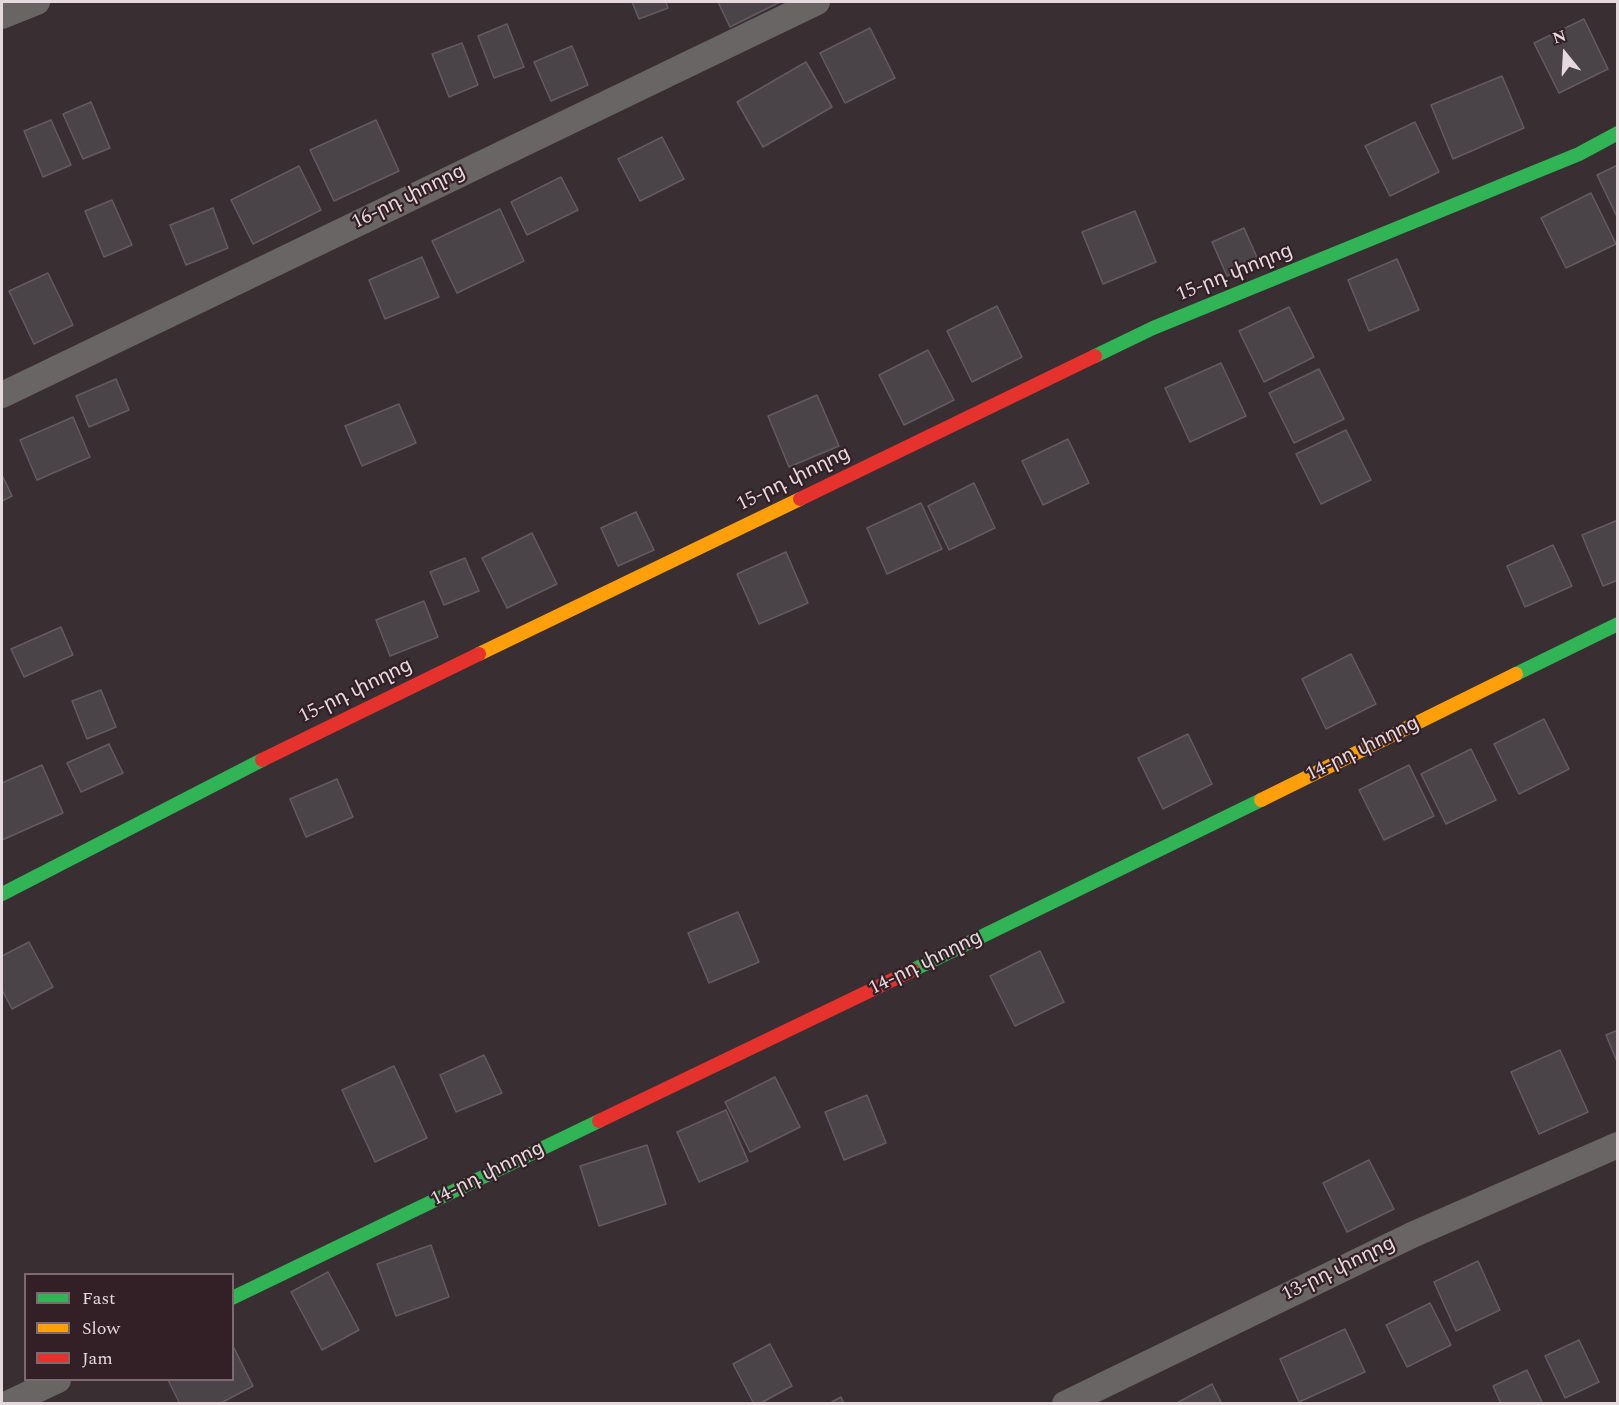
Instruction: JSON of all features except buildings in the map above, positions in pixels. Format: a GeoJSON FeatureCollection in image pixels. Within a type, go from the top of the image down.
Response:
{"type":"FeatureCollection","features":[{"type":"Feature","properties":{"kind":"street"},"geometry":{"type":"LineString","coordinates":[[2,16],[37,2]]}},
{"type":"Feature","properties":{"kind":"street","name":"16-րդ փողոց"},"geometry":{"type":"LineString","coordinates":[[2,395],[816,2]]}},
{"type":"Feature","properties":{"kind":"street","name":"15-րդ փողոց"},"geometry":{"type":"LineString","coordinates":[[2,894],[238,771],[1153,328],[1579,154],[1617,133]]}},
{"type":"Feature","properties":{"kind":"street","name":"14-րդ փողոց"},"geometry":{"type":"LineString","coordinates":[[234,1297],[1126,867],[1617,624]]}},
{"type":"Feature","properties":{"kind":"street","name":"13-րդ փողոց"},"geometry":{"type":"LineString","coordinates":[[1065,1404],[1412,1235],[1617,1145]]}},
{"type":"Feature","properties":{"kind":"street"},"geometry":{"type":"LineString","coordinates":[[7,1404],[56,1381]]}},
{"type":"Feature","properties":{"kind":"traffic: fast"},"geometry":{"type":"LineString","coordinates":[[1095,356],[1153,328],[1579,154],[1618,133]]}},
{"type":"Feature","properties":{"kind":"traffic: fast"},"geometry":{"type":"LineString","coordinates":[[1516,674],[1618,624]]}},
{"type":"Feature","properties":{"kind":"traffic: fast"},"geometry":{"type":"LineString","coordinates":[[2,894],[262,760]]}},
{"type":"Feature","properties":{"kind":"traffic: fast"},"geometry":{"type":"LineString","coordinates":[[913,970],[1261,800]]}},
{"type":"Feature","properties":{"kind":"traffic: fast"},"geometry":{"type":"LineString","coordinates":[[234,1297],[599,1121]]}},
{"type":"Feature","properties":{"kind":"traffic: slow"},"geometry":{"type":"LineString","coordinates":[[479,654],[800,499]]}},
{"type":"Feature","properties":{"kind":"traffic: slow"},"geometry":{"type":"LineString","coordinates":[[1261,800],[1516,674]]}},
{"type":"Feature","properties":{"kind":"traffic: jam"},"geometry":{"type":"LineString","coordinates":[[800,499],[1095,356]]}},
{"type":"Feature","properties":{"kind":"traffic: jam"},"geometry":{"type":"LineString","coordinates":[[262,760],[479,654]]}},
{"type":"Feature","properties":{"kind":"traffic: jam"},"geometry":{"type":"LineString","coordinates":[[599,1121],[913,970]]}}]}
